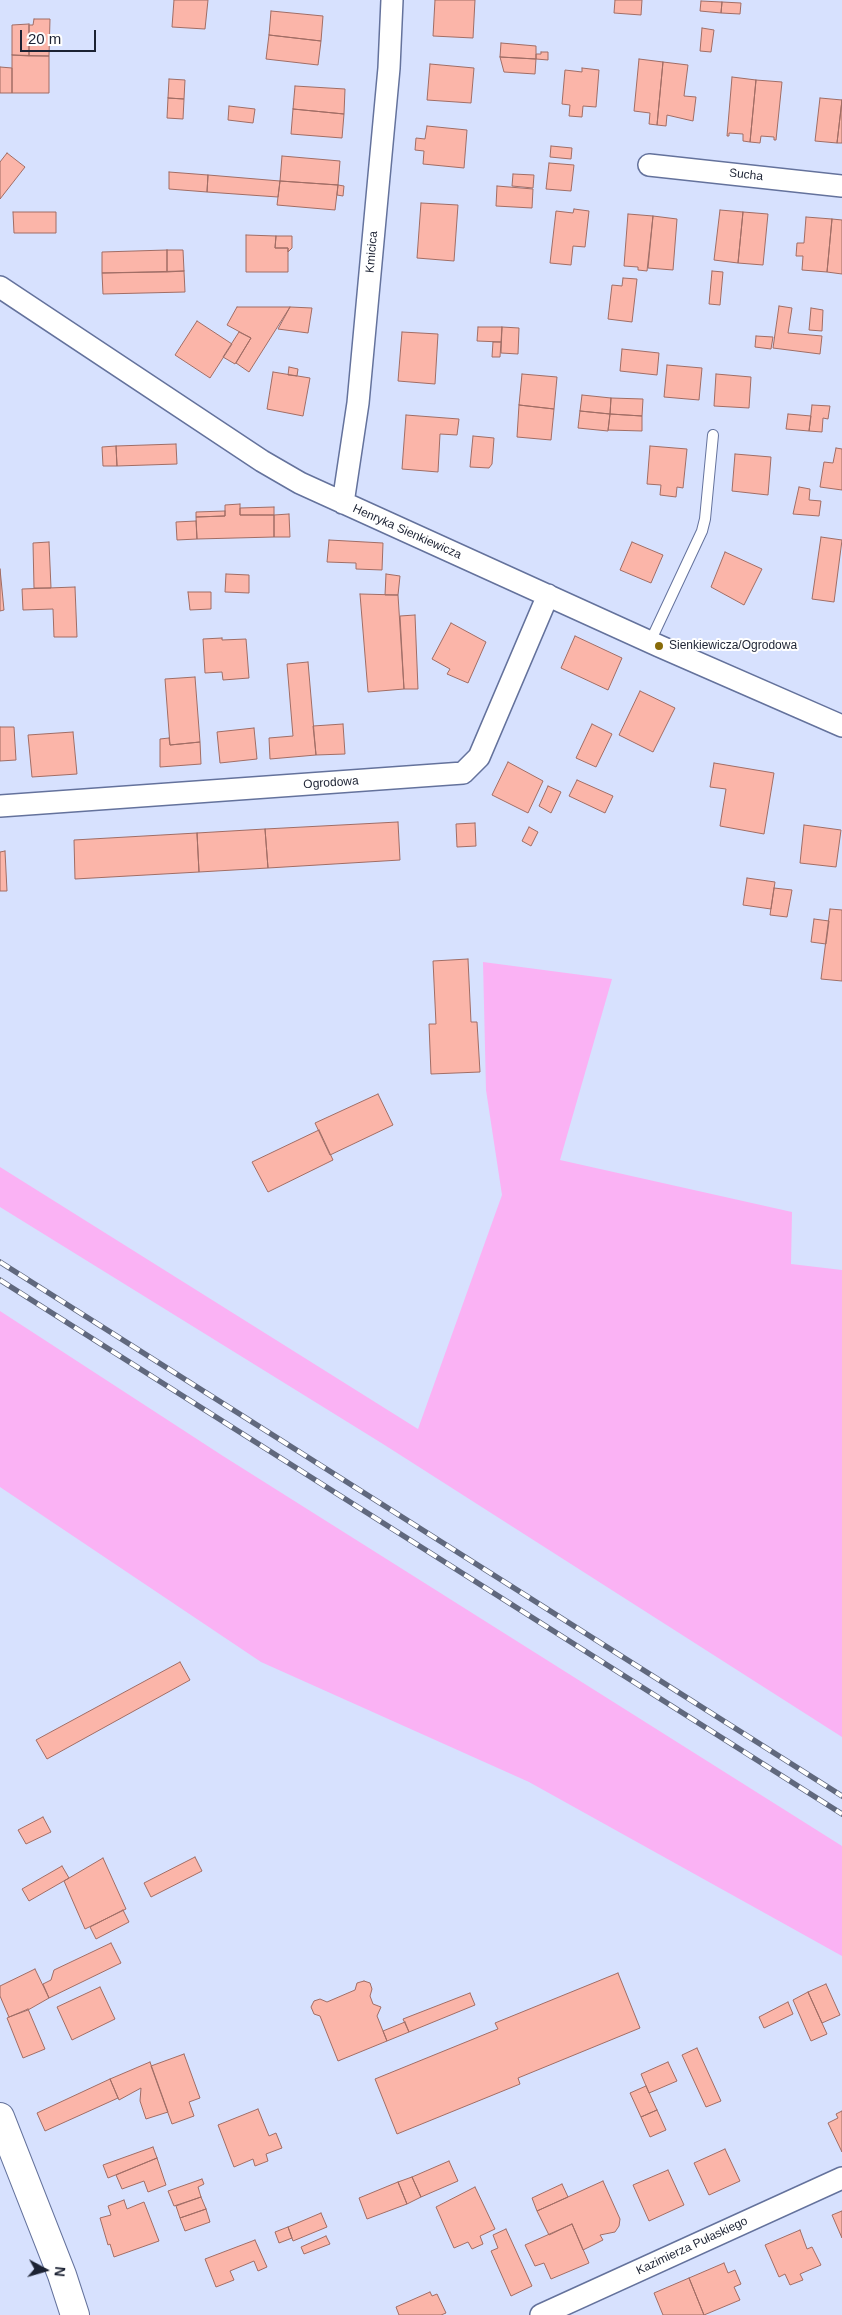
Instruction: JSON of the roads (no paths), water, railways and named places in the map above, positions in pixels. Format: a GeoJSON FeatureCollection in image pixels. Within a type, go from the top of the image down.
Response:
{"type":"FeatureCollection","features":[{"type":"Feature","properties":{"kind":"street","name":"Kmicica"},"geometry":{"type":"LineString","coordinates":[[343,503],[358,402],[389,68],[392,0]]}},
{"type":"Feature","properties":{"kind":"street","name":"Sucha"},"geometry":{"type":"LineString","coordinates":[[649,165],[842,186]]}},
{"type":"Feature","properties":{"kind":"street","name":"Henryka Sienkiewicza"},"geometry":{"type":"LineString","coordinates":[[0,286],[262,460],[300,483],[650,642],[842,726]]}},
{"type":"Feature","properties":{"kind":"street","name":"Ogrodowa"},"geometry":{"type":"LineString","coordinates":[[0,806],[463,773],[480,757],[548,595]]}},
{"type":"Feature","properties":{"kind":"street"},"geometry":{"type":"LineString","coordinates":[[0,2117],[62,2275],[74,2315]]}},
{"type":"Feature","properties":{"kind":"street","name":"Kazimierza Pułaskiego"},"geometry":{"type":"LineString","coordinates":[[541,2315],[842,2178]]}},
{"type":"Feature","properties":{"kind":"lane"},"geometry":{"type":"LineString","coordinates":[[650,642],[702,531],[705,519],[713,435]]}},
{"type":"Feature","properties":{"kind":"railway"},"geometry":{"type":"LineString","coordinates":[[0,1262],[842,1796]]}},
{"type":"Feature","properties":{"kind":"railway"},"geometry":{"type":"LineString","coordinates":[[0,1280],[842,1814]]}},
{"type":"Feature","properties":{"kind":"place","name":"Sienkiewicza/Ogrodowa"},"geometry":{"type":"Point","coordinates":[659,646]}}]}
